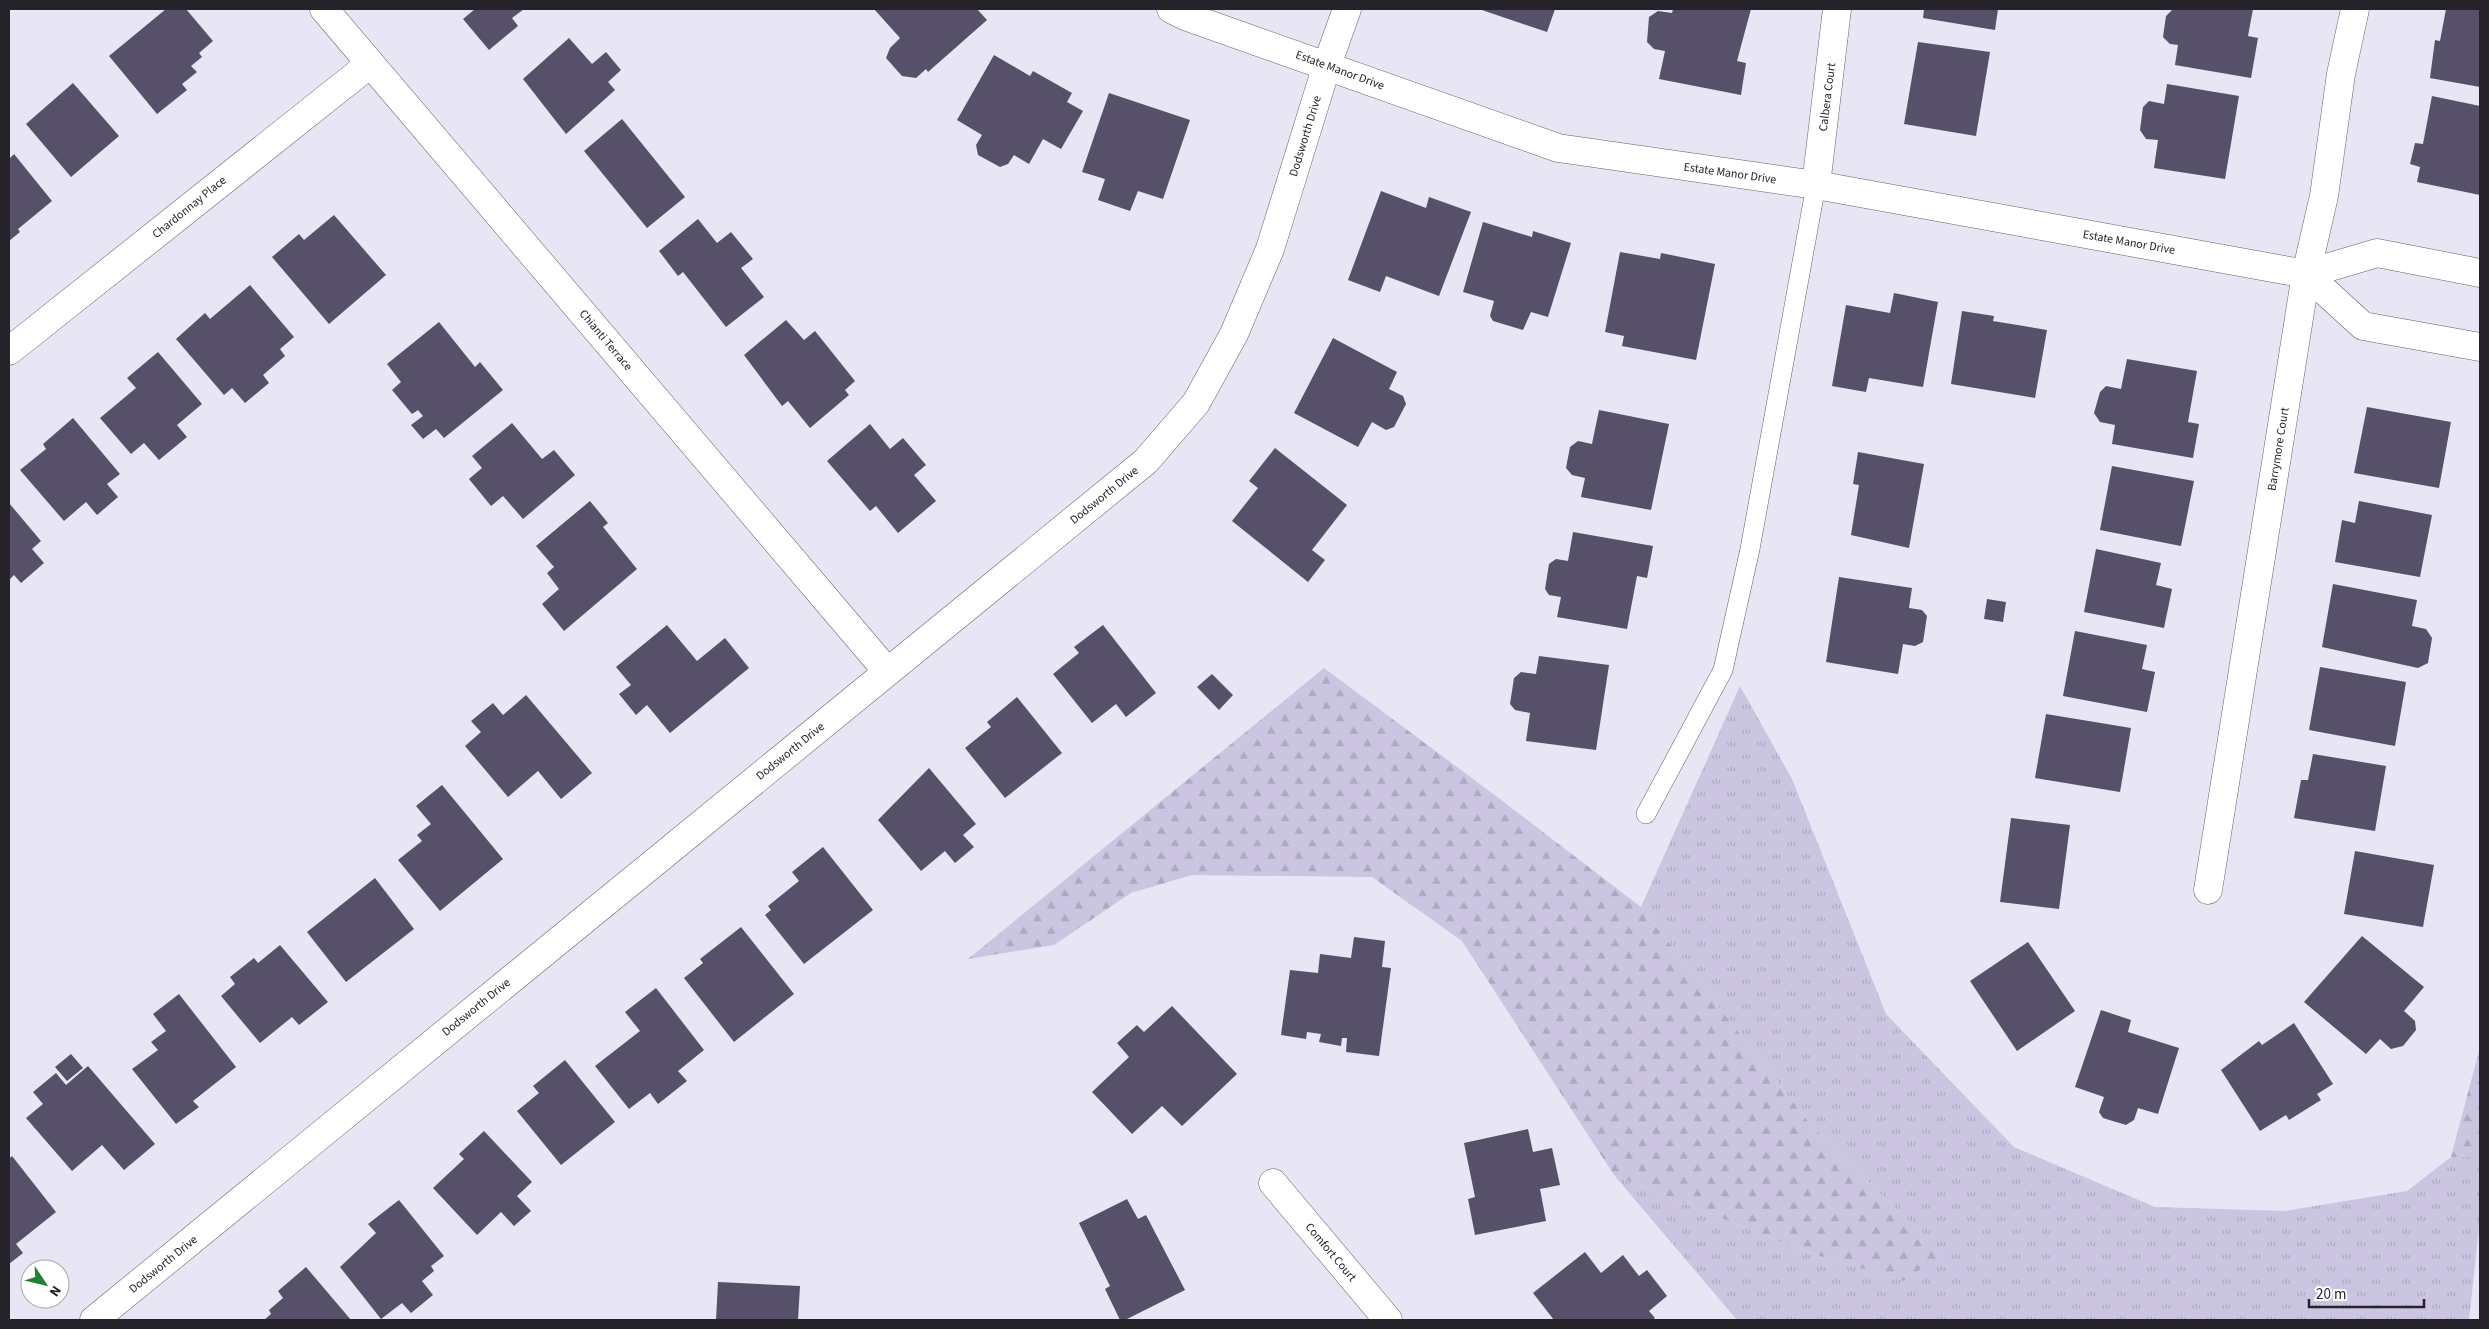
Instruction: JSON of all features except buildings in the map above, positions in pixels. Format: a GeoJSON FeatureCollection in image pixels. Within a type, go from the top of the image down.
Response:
{"type":"FeatureCollection","features":[{"type":"Feature","properties":{"kind":"street","name":"Chianti Terrace"},"geometry":{"type":"LineString","coordinates":[[324,9],[887,671]]}},
{"type":"Feature","properties":{"kind":"street","name":"Estate Manor Drive"},"geometry":{"type":"LineString","coordinates":[[1171,9],[1185,16],[1558,148],[1816,185],[2306,274],[2377,254],[2480,272]]}},
{"type":"Feature","properties":{"kind":"street","name":"Dodsworth Drive"},"geometry":{"type":"LineString","coordinates":[[94,1320],[1146,461],[1196,403],[1234,334],[1270,249],[1327,65],[1347,9]]}},
{"type":"Feature","properties":{"kind":"street","name":"Calbera Court"},"geometry":{"type":"LineString","coordinates":[[1816,185],[1838,9]]}},
{"type":"Feature","properties":{"kind":"street","name":"Barrymore Court"},"geometry":{"type":"LineString","coordinates":[[2208,890],[2306,274],[2324,196],[2341,74],[2356,9]]}},
{"type":"Feature","properties":{"kind":"street","name":"Chardonnay Place"},"geometry":{"type":"LineString","coordinates":[[9,351],[370,64]]}},
{"type":"Feature","properties":{"kind":"street"},"geometry":{"type":"LineString","coordinates":[[2306,274],[2363,326],[2480,348]]}},
{"type":"Feature","properties":{"kind":"street","name":"Comfort Court"},"geometry":{"type":"LineString","coordinates":[[1273,1183],[1388,1320]]}},
{"type":"Feature","properties":{"kind":"lane"},"geometry":{"type":"LineString","coordinates":[[1646,814],[1723,670],[1752,540],[1816,185]]}},
{"type":"Feature","properties":{"kind":"green space"},"geometry":{"type":"Polygon","coordinates":[[[1324,668],[1641,907],[1811,1125],[1898,1211],[1945,1253],[1904,1281],[1809,1253],[1614,1175],[1462,941],[1372,877],[1192,875],[1131,893],[1054,945],[968,959],[1324,668]]]}},
{"type":"Feature","properties":{"kind":"green space"},"geometry":{"type":"Polygon","coordinates":[[[1740,686],[1792,779],[1886,1014],[2014,1147],[2155,1207],[2285,1211],[2407,1191],[2451,1157],[2480,1157],[2480,1219],[2469,1320],[1737,1320],[1614,1175],[1809,1253],[1904,1281],[1944,1253],[1898,1211],[1811,1125],[1641,907],[1740,686]]]}},
{"type":"Feature","properties":{"kind":"green space"},"geometry":{"type":"Polygon","coordinates":[[[2480,1047],[2480,1157],[2451,1157],[2480,1047]]]}}]}
